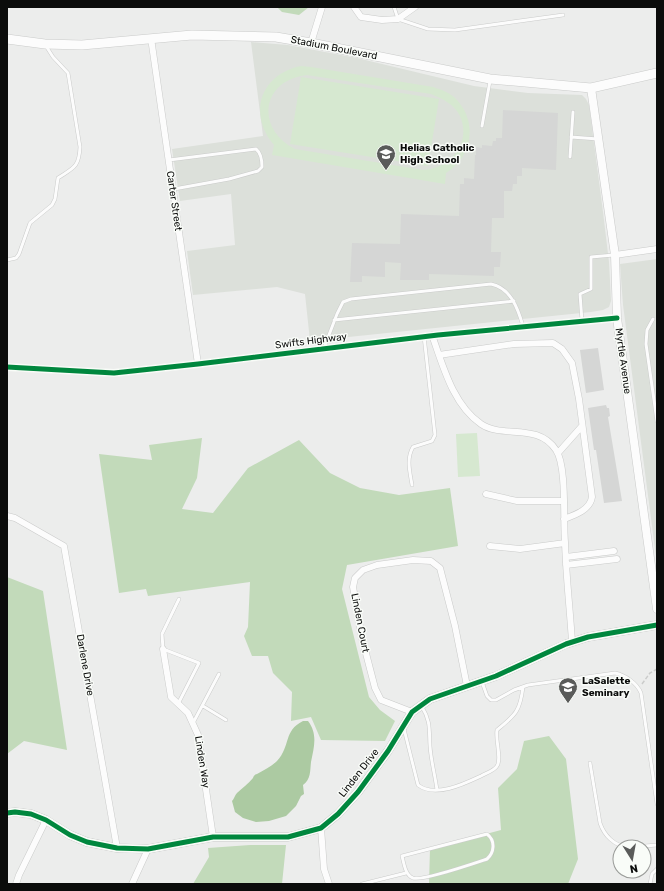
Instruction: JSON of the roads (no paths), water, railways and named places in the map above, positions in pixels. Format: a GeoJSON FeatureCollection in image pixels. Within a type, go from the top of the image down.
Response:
{"type":"FeatureCollection","features":[{"type":"Feature","properties":{"kind":"main road","name":"Stadium Boulevard"},"geometry":{"type":"LineString","coordinates":[[7,39],[45,44],[82,45],[192,35],[276,37],[490,79],[591,88],[657,73]]}},
{"type":"Feature","properties":{"kind":"street"},"geometry":{"type":"LineString","coordinates":[[311,43],[322,7]]}},
{"type":"Feature","properties":{"kind":"street"},"geometry":{"type":"LineString","coordinates":[[354,7],[361,17],[382,20],[398,19],[414,7]]}},
{"type":"Feature","properties":{"kind":"street","name":"Carter Street"},"geometry":{"type":"LineString","coordinates":[[151,38],[198,364]]}},
{"type":"Feature","properties":{"kind":"street","name":"Myrtle Avenue"},"geometry":{"type":"LineString","coordinates":[[591,88],[615,255],[617,318],[654,568],[657,608]]}},
{"type":"Feature","properties":{"kind":"street"},"geometry":{"type":"LineString","coordinates":[[615,255],[657,249]]}},
{"type":"Feature","properties":{"kind":"street","name":"Swifts Highway"},"geometry":{"type":"LineString","coordinates":[[7,367],[114,373],[432,335],[617,318]]}},
{"type":"Feature","properties":{"kind":"street"},"geometry":{"type":"LineString","coordinates":[[432,335],[446,373],[456,393],[470,415],[483,426],[499,430],[530,433],[543,438],[555,448],[558,454],[562,469],[564,543],[572,642]]}},
{"type":"Feature","properties":{"kind":"street"},"geometry":{"type":"LineString","coordinates":[[439,355],[514,344],[553,344],[562,349],[572,363],[592,497],[591,503],[586,508],[574,516],[564,519]]}},
{"type":"Feature","properties":{"kind":"street"},"geometry":{"type":"LineString","coordinates":[[558,454],[582,426]]}},
{"type":"Feature","properties":{"kind":"street"},"geometry":{"type":"LineString","coordinates":[[486,494],[517,501],[563,501]]}},
{"type":"Feature","properties":{"kind":"street","name":"Darlene Drive"},"geometry":{"type":"LineString","coordinates":[[7,516],[15,518],[64,546],[117,848]]}},
{"type":"Feature","properties":{"kind":"street"},"geometry":{"type":"LineString","coordinates":[[490,546],[520,549],[564,543]]}},
{"type":"Feature","properties":{"kind":"street"},"geometry":{"type":"LineString","coordinates":[[566,557],[614,551]]}},
{"type":"Feature","properties":{"kind":"street"},"geometry":{"type":"LineString","coordinates":[[566,565],[617,559]]}},
{"type":"Feature","properties":{"kind":"street","name":"Linden Court"},"geometry":{"type":"LineString","coordinates":[[412,712],[381,700],[375,688],[362,638],[353,587],[355,578],[363,570],[378,565],[413,560],[431,561],[440,568],[466,686]]}},
{"type":"Feature","properties":{"kind":"street","name":"Linden Drive"},"geometry":{"type":"LineString","coordinates":[[7,813],[15,812],[31,814],[46,820],[70,835],[87,842],[117,848],[148,849],[213,837],[288,837],[321,828],[338,814],[358,792],[388,751],[412,712],[430,699],[496,676],[572,642],[588,637],[657,625]]}},
{"type":"Feature","properties":{"kind":"street","name":"Linden Way"},"geometry":{"type":"LineString","coordinates":[[163,649],[171,697],[188,713],[198,735],[213,837]]}},
{"type":"Feature","properties":{"kind":"street"},"geometry":{"type":"LineString","coordinates":[[16,884],[46,820]]}},
{"type":"Feature","properties":{"kind":"street"},"geometry":{"type":"LineString","coordinates":[[321,828],[324,869],[329,884]]}},
{"type":"Feature","properties":{"kind":"street"},"geometry":{"type":"LineString","coordinates":[[132,884],[148,849]]}},
{"type":"Feature","properties":{"kind":"lane"},"geometry":{"type":"LineString","coordinates":[[394,7],[398,19],[428,29],[455,30],[563,15]]}},
{"type":"Feature","properties":{"kind":"lane"},"geometry":{"type":"LineString","coordinates":[[7,260],[16,258],[19,254],[30,223],[52,205],[55,199],[58,178],[70,172],[76,166],[80,156],[80,147],[68,73],[45,44]]}},
{"type":"Feature","properties":{"kind":"lane"},"geometry":{"type":"LineString","coordinates":[[482,126],[490,79]]}},
{"type":"Feature","properties":{"kind":"lane"},"geometry":{"type":"LineString","coordinates":[[570,157],[573,112]]}},
{"type":"Feature","properties":{"kind":"lane"},"geometry":{"type":"LineString","coordinates":[[571,137],[598,139]]}},
{"type":"Feature","properties":{"kind":"lane"},"geometry":{"type":"LineString","coordinates":[[169,160],[256,149],[260,153],[261,157],[262,167],[258,171],[229,179],[173,190]]}},
{"type":"Feature","properties":{"kind":"lane"},"geometry":{"type":"LineString","coordinates":[[582,321],[580,294],[591,289],[591,257],[615,255]]}},
{"type":"Feature","properties":{"kind":"lane"},"geometry":{"type":"LineString","coordinates":[[324,349],[334,320],[344,302],[351,299],[491,284],[499,285],[514,301],[523,326]]}},
{"type":"Feature","properties":{"kind":"lane"},"geometry":{"type":"LineString","coordinates":[[334,320],[514,301]]}},
{"type":"Feature","properties":{"kind":"lane"},"geometry":{"type":"LineString","coordinates":[[653,319],[647,330],[646,344],[657,421]]}},
{"type":"Feature","properties":{"kind":"lane"},"geometry":{"type":"LineString","coordinates":[[412,485],[408,462],[409,454],[413,447],[432,441],[435,435],[424,336]]}},
{"type":"Feature","properties":{"kind":"lane"},"geometry":{"type":"LineString","coordinates":[[178,704],[199,663],[163,649],[162,634],[179,599]]}},
{"type":"Feature","properties":{"kind":"lane"},"geometry":{"type":"LineString","coordinates":[[481,681],[487,696],[491,700],[496,700],[514,690],[523,687],[615,673],[621,674],[639,687],[641,692],[657,804]]}},
{"type":"Feature","properties":{"kind":"lane"},"geometry":{"type":"LineString","coordinates":[[193,724],[219,674]]}},
{"type":"Feature","properties":{"kind":"lane"},"geometry":{"type":"LineString","coordinates":[[403,727],[418,785],[423,789],[437,790],[448,789],[465,784],[498,766],[500,759],[496,737],[497,730],[517,712],[522,698],[523,687]]}},
{"type":"Feature","properties":{"kind":"lane"},"geometry":{"type":"LineString","coordinates":[[202,706],[226,720]]}},
{"type":"Feature","properties":{"kind":"lane"},"geometry":{"type":"LineString","coordinates":[[421,706],[427,715],[430,726],[430,746],[437,790]]}},
{"type":"Feature","properties":{"kind":"lane"},"geometry":{"type":"LineString","coordinates":[[590,763],[600,823],[602,830],[612,841]]}},
{"type":"Feature","properties":{"kind":"lane"},"geometry":{"type":"LineString","coordinates":[[362,884],[406,873],[413,878],[420,878],[487,859],[494,850],[491,839],[487,834],[402,856],[406,873]]}},
{"type":"Feature","properties":{"kind":"lane"},"geometry":{"type":"LineString","coordinates":[[650,884],[652,874],[657,868]]}},
{"type":"Feature","properties":{"kind":"place","name":"Helias Catholic High School"},"geometry":{"type":"Point","coordinates":[386,171]}},
{"type":"Feature","properties":{"kind":"place","name":"LaSalette Seminary"},"geometry":{"type":"Point","coordinates":[568,704]}}]}
